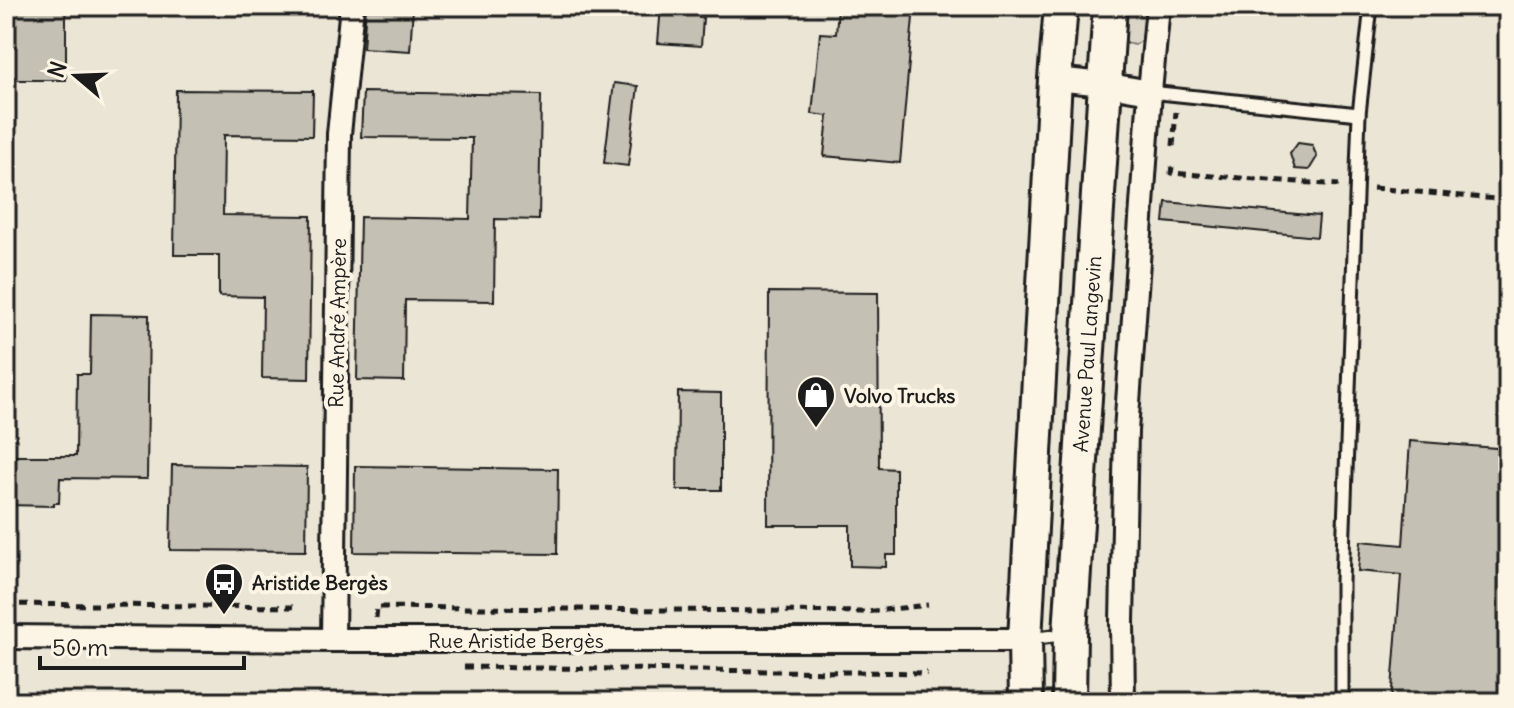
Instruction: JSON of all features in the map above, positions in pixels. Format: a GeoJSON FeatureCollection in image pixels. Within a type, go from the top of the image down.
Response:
{"type":"FeatureCollection","features":[{"type":"Feature","properties":{"kind":"main road"},"geometry":{"type":"LineString","coordinates":[[1026,702],[1025,640],[1061,6]]}},
{"type":"Feature","properties":{"kind":"main road","name":"Avenue Paul Langevin"},"geometry":{"type":"LineString","coordinates":[[1069,702],[1070,633],[1110,6]]}},
{"type":"Feature","properties":{"kind":"street","name":"Rue André Ampère"},"geometry":{"type":"LineString","coordinates":[[333,640],[339,134],[352,6]]}},
{"type":"Feature","properties":{"kind":"street"},"geometry":{"type":"LineString","coordinates":[[1123,702],[1126,431],[1158,6]]}},
{"type":"Feature","properties":{"kind":"street"},"geometry":{"type":"LineString","coordinates":[[1055,79],[1150,92]]}},
{"type":"Feature","properties":{"kind":"street","name":"Rue Aristide Bergès"},"geometry":{"type":"LineString","coordinates":[[6,637],[1025,640]]}},
{"type":"Feature","properties":{"kind":"lane"},"geometry":{"type":"LineString","coordinates":[[1342,702],[1342,582],[1359,114],[1371,6]]}},
{"type":"Feature","properties":{"kind":"lane"},"geometry":{"type":"LineString","coordinates":[[1150,92],[1359,114]]}},
{"type":"Feature","properties":{"kind":"lane"},"geometry":{"type":"LineString","coordinates":[[1025,640],[1070,633]]}},
{"type":"Feature","properties":{"kind":"path"},"geometry":{"type":"LineString","coordinates":[[1178,95],[1171,173],[1508,200]]}},
{"type":"Feature","properties":{"kind":"path"},"geometry":{"type":"LineString","coordinates":[[6,604],[293,607]]}},
{"type":"Feature","properties":{"kind":"path"},"geometry":{"type":"LineString","coordinates":[[376,639],[377,607],[865,612],[928,605]]}},
{"type":"Feature","properties":{"kind":"path"},"geometry":{"type":"LineString","coordinates":[[451,667],[927,673]]}},
{"type":"Feature","properties":{"kind":"shaded area"},"geometry":{"type":"Polygon","coordinates":[[[6,6],[1508,6],[1508,702],[6,702],[6,6]]]}},
{"type":"Feature","properties":{"kind":"shaded area"},"geometry":{"type":"Polygon","coordinates":[[[1122,6],[1147,6],[1144,39],[1135,45],[1125,43],[1120,30],[1122,6]]]}},
{"type":"Feature","properties":{"kind":"building"},"geometry":{"type":"Polygon","coordinates":[[[6,6],[66,6],[66,80],[6,80],[6,6]]]}},
{"type":"Feature","properties":{"kind":"building"},"geometry":{"type":"Polygon","coordinates":[[[366,6],[413,6],[410,51],[363,48],[366,6]]]}},
{"type":"Feature","properties":{"kind":"building"},"geometry":{"type":"Polygon","coordinates":[[[661,6],[700,6],[699,18],[703,18],[701,46],[658,43],[661,6]]]}},
{"type":"Feature","properties":{"kind":"building"},"geometry":{"type":"Polygon","coordinates":[[[838,6],[914,6],[900,163],[824,156],[828,116],[812,114],[820,33],[836,34],[838,6]]]}},
{"type":"Feature","properties":{"kind":"building"},"geometry":{"type":"Polygon","coordinates":[[[614,83],[638,86],[628,166],[604,163],[614,83]]]}},
{"type":"Feature","properties":{"kind":"building"},"geometry":{"type":"Polygon","coordinates":[[[176,90],[313,91],[312,136],[224,135],[223,215],[311,216],[309,379],[262,378],[263,297],[219,296],[219,255],[174,255],[176,90]]]}},
{"type":"Feature","properties":{"kind":"building"},"geometry":{"type":"Polygon","coordinates":[[[363,92],[541,95],[539,220],[495,219],[494,301],[405,300],[404,381],[357,380],[360,217],[470,219],[472,138],[361,137],[363,92]]]}},
{"type":"Feature","properties":{"kind":"building"},"geometry":{"type":"Polygon","coordinates":[[[1298,143],[1312,145],[1317,157],[1309,170],[1295,169],[1290,154],[1298,143]]]}},
{"type":"Feature","properties":{"kind":"building"},"geometry":{"type":"Polygon","coordinates":[[[1166,202],[1319,216],[1317,237],[1164,222],[1166,202]]]}},
{"type":"Feature","properties":{"kind":"building"},"geometry":{"type":"Polygon","coordinates":[[[769,292],[878,293],[879,468],[896,469],[896,555],[886,555],[886,567],[850,566],[850,525],[768,525],[769,292]]]}},
{"type":"Feature","properties":{"kind":"building"},"geometry":{"type":"Polygon","coordinates":[[[91,314],[149,315],[147,479],[60,478],[59,503],[54,503],[54,506],[6,505],[6,456],[76,456],[77,374],[90,374],[91,314]]]}},
{"type":"Feature","properties":{"kind":"building"},"geometry":{"type":"Polygon","coordinates":[[[678,392],[721,393],[721,490],[677,490],[678,392]]]}},
{"type":"Feature","properties":{"kind":"building"},"geometry":{"type":"Polygon","coordinates":[[[1410,441],[1508,449],[1508,702],[1391,702],[1401,575],[1358,571],[1361,541],[1403,545],[1410,441]]]}},
{"type":"Feature","properties":{"kind":"building"},"geometry":{"type":"Polygon","coordinates":[[[172,465],[307,467],[306,551],[170,550],[172,465]]]}},
{"type":"Feature","properties":{"kind":"building"},"geometry":{"type":"Polygon","coordinates":[[[355,466],[558,469],[557,554],[354,552],[355,466]]]}},
{"type":"Feature","properties":{"kind":"place","name":"Volvo Trucks"},"geometry":{"type":"Point","coordinates":[816,429]}},
{"type":"Feature","properties":{"kind":"place","name":"Aristide Bergès"},"geometry":{"type":"Point","coordinates":[224,616]}}]}
